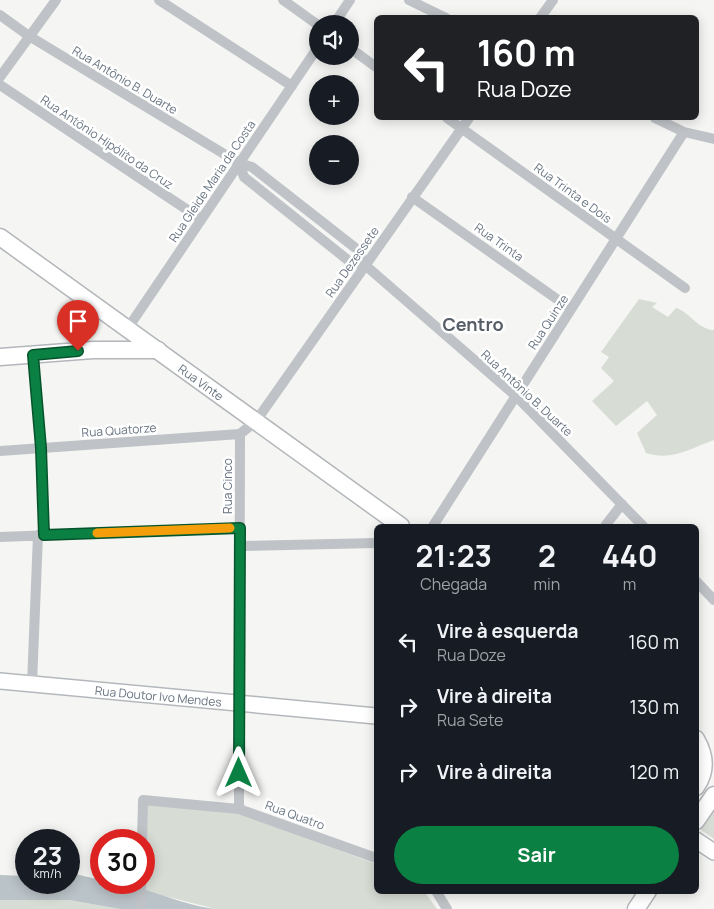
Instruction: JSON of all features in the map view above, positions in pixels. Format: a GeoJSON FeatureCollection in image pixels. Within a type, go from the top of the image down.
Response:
{"type":"FeatureCollection","features":[{"type":"Feature","properties":{"kind":"main road","name":"Rua Vinte"},"geometry":{"type":"LineString","coordinates":[[0,237],[398,524]]}},
{"type":"Feature","properties":{"kind":"main road"},"geometry":{"type":"LineString","coordinates":[[93,350],[112,341],[128,328]]}},
{"type":"Feature","properties":{"kind":"main road"},"geometry":{"type":"LineString","coordinates":[[0,357],[93,350],[158,350]]}},
{"type":"Feature","properties":{"kind":"main road"},"geometry":{"type":"LineString","coordinates":[[699,741],[714,752]]}},
{"type":"Feature","properties":{"kind":"main road"},"geometry":{"type":"LineString","coordinates":[[699,746],[704,757],[702,781],[712,797],[699,816]]}},
{"type":"Feature","properties":{"kind":"main road"},"geometry":{"type":"LineString","coordinates":[[636,909],[646,894]]}},
{"type":"Feature","properties":{"kind":"street"},"geometry":{"type":"LineString","coordinates":[[0,77],[56,0]]}},
{"type":"Feature","properties":{"kind":"street"},"geometry":{"type":"LineString","coordinates":[[159,0],[292,86]]}},
{"type":"Feature","properties":{"kind":"street"},"geometry":{"type":"LineString","coordinates":[[283,0],[309,19]]}},
{"type":"Feature","properties":{"kind":"street"},"geometry":{"type":"LineString","coordinates":[[340,15],[350,0]]}},
{"type":"Feature","properties":{"kind":"street"},"geometry":{"type":"LineString","coordinates":[[409,0],[440,15]]}},
{"type":"Feature","properties":{"kind":"street"},"geometry":{"type":"LineString","coordinates":[[542,15],[553,0]]}},
{"type":"Feature","properties":{"kind":"street","name":"Rua Antônio B. Duarte"},"geometry":{"type":"LineString","coordinates":[[0,15],[30,36],[239,163],[244,177],[349,261],[364,265],[516,396],[641,524]]}},
{"type":"Feature","properties":{"kind":"street"},"geometry":{"type":"LineString","coordinates":[[359,55],[374,66]]}},
{"type":"Feature","properties":{"kind":"street","name":"Rua Gleide Maria da Costa"},"geometry":{"type":"LineString","coordinates":[[128,328],[309,61]]}},
{"type":"Feature","properties":{"kind":"street","name":"Rua Antônio Hipólito da Cruz"},"geometry":{"type":"LineString","coordinates":[[0,85],[201,219]]}},
{"type":"Feature","properties":{"kind":"street","name":"Rua Trinta e Dois"},"geometry":{"type":"LineString","coordinates":[[450,120],[685,288]]}},
{"type":"Feature","properties":{"kind":"street","name":"Rua Dezessete"},"geometry":{"type":"LineString","coordinates":[[240,434],[256,421],[467,120]]}},
{"type":"Feature","properties":{"kind":"street"},"geometry":{"type":"LineString","coordinates":[[659,120],[684,132],[714,139]]}},
{"type":"Feature","properties":{"kind":"street","name":"Rua Quinze"},"geometry":{"type":"LineString","coordinates":[[434,524],[684,132]]}},
{"type":"Feature","properties":{"kind":"street","name":"Rua Trinta"},"geometry":{"type":"LineString","coordinates":[[412,197],[572,309]]}},
{"type":"Feature","properties":{"kind":"street"},"geometry":{"type":"LineString","coordinates":[[32,684],[41,535],[41,448],[33,355]]}},
{"type":"Feature","properties":{"kind":"street","name":"Rua Quatorze"},"geometry":{"type":"LineString","coordinates":[[0,451],[240,434]]}},
{"type":"Feature","properties":{"kind":"street","name":"Rua Cinco"},"geometry":{"type":"LineString","coordinates":[[239,808],[240,434]]}},
{"type":"Feature","properties":{"kind":"street"},"geometry":{"type":"LineString","coordinates":[[607,524],[622,504]]}},
{"type":"Feature","properties":{"kind":"street"},"geometry":{"type":"LineString","coordinates":[[0,537],[240,528]]}},
{"type":"Feature","properties":{"kind":"street"},"geometry":{"type":"LineString","coordinates":[[240,546],[374,544]]}},
{"type":"Feature","properties":{"kind":"street"},"geometry":{"type":"LineString","coordinates":[[699,585],[714,600]]}},
{"type":"Feature","properties":{"kind":"street","name":"Rua Doutor Ivo Mendes"},"geometry":{"type":"LineString","coordinates":[[0,681],[374,716]]}},
{"type":"Feature","properties":{"kind":"street","name":"Rua Quatro"},"geometry":{"type":"LineString","coordinates":[[142,829],[143,800],[239,808],[374,857]]}},
{"type":"Feature","properties":{"kind":"street"},"geometry":{"type":"LineString","coordinates":[[699,842],[714,852]]}},
{"type":"Feature","properties":{"kind":"street"},"geometry":{"type":"LineString","coordinates":[[140,909],[141,894]]}},
{"type":"Feature","properties":{"kind":"street"},"geometry":{"type":"LineString","coordinates":[[438,894],[447,909]]}},
{"type":"Feature","properties":{"kind":"shaded area"},"geometry":{"type":"Polygon","coordinates":[[[639,299],[657,303],[652,307],[668,317],[676,308],[681,310],[698,324],[714,330],[714,440],[672,455],[664,456],[646,453],[637,433],[657,415],[647,401],[616,426],[592,401],[614,381],[601,368],[609,357],[601,352],[639,299]]]}},
{"type":"Feature","properties":{"kind":"shaded area"},"geometry":{"type":"Polygon","coordinates":[[[147,804],[236,812],[374,863],[374,894],[426,894],[437,909],[216,909],[155,894],[155,829],[146,829],[147,804]]]}},
{"type":"Feature","properties":{"kind":"shaded area"},"geometry":{"type":"Polygon","coordinates":[[[714,811],[714,839],[701,830],[714,811]]]}},
{"type":"Feature","properties":{"kind":"shaded area"},"geometry":{"type":"Polygon","coordinates":[[[0,875],[15,876],[15,894],[80,894],[80,875],[90,877],[90,894],[155,893],[201,907],[216,909],[120,909],[69,900],[0,900],[0,875]]]}},
{"type":"Feature","properties":{"kind":"shaded area"},"geometry":{"type":"Polygon","coordinates":[[[0,900],[69,900],[120,909],[0,909],[0,900]]]}},
{"type":"Feature","properties":{"kind":"slow traffic"},"geometry":{"type":"LineString","coordinates":[[97,533],[230,528]]}},
{"type":"Feature","properties":{"kind":"district","name":"Centro"},"geometry":{"type":"Point","coordinates":[473,324]}},
{"type":"Feature","properties":{"kind":"route"},"geometry":{"type":"LineString","coordinates":[[78,351],[33,355],[41,448],[44,535],[240,528],[239,773]]}}]}
